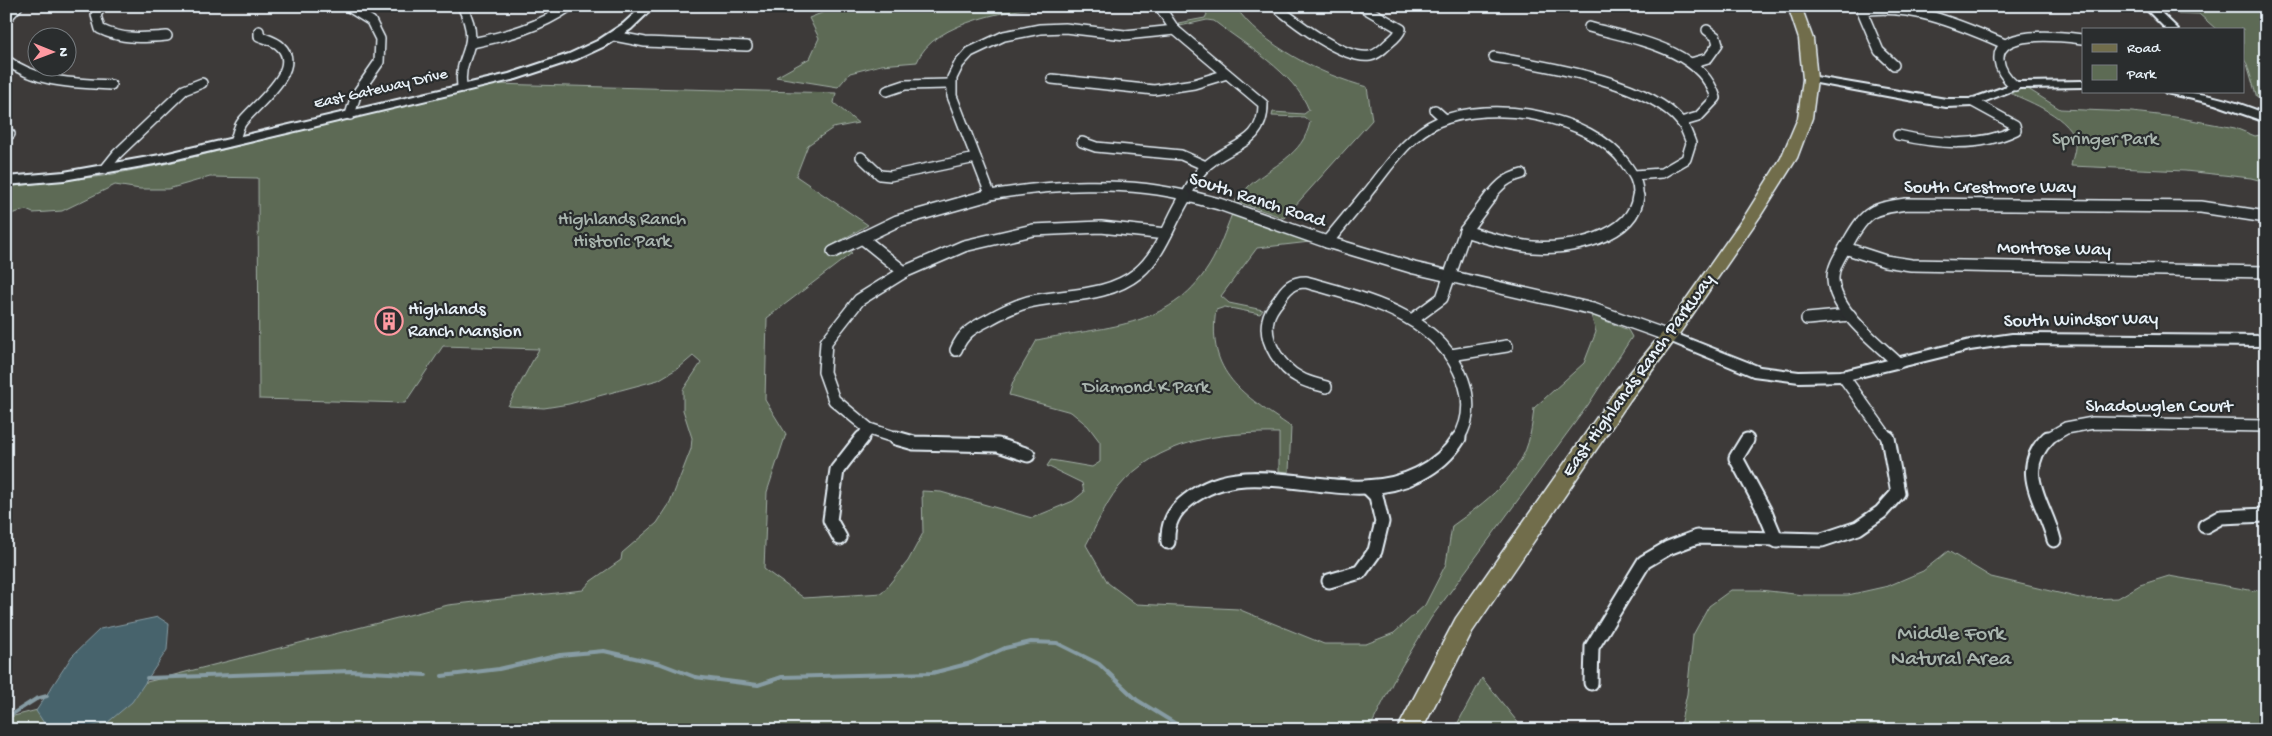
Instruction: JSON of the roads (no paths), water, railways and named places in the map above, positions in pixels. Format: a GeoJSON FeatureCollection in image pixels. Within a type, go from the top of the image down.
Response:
{"type":"FeatureCollection","features":[{"type":"Feature","properties":{"kind":"main road","name":"East Highlands Ranch Parkway"},"geometry":{"type":"LineString","coordinates":[[1409,730],[1464,625],[1623,395],[1669,336],[1753,215],[1789,158],[1805,118],[1810,79],[1806,39],[1794,6]]}},
{"type":"Feature","properties":{"kind":"street"},"geometry":{"type":"LineString","coordinates":[[6,19],[18,6]]}},
{"type":"Feature","properties":{"kind":"street"},"geometry":{"type":"LineString","coordinates":[[102,6],[96,15],[100,28],[111,36],[140,38],[168,36]]}},
{"type":"Feature","properties":{"kind":"street"},"geometry":{"type":"LineString","coordinates":[[347,6],[371,21],[380,39],[379,62],[356,95],[350,115]]}},
{"type":"Feature","properties":{"kind":"street"},"geometry":{"type":"LineString","coordinates":[[462,6],[468,17],[472,43],[459,77],[462,87]]}},
{"type":"Feature","properties":{"kind":"street"},"geometry":{"type":"LineString","coordinates":[[472,43],[528,30],[558,16],[570,6]]}},
{"type":"Feature","properties":{"kind":"street","name":"East Gateway Drive"},"geometry":{"type":"LineString","coordinates":[[6,181],[27,180],[105,169],[160,159],[537,70],[614,36],[640,17],[650,6]]}},
{"type":"Feature","properties":{"kind":"street"},"geometry":{"type":"LineString","coordinates":[[956,350],[963,333],[1002,311],[1031,302],[1098,292],[1123,283],[1139,272],[1155,257],[1185,195],[1206,166],[1248,139],[1263,122],[1265,114],[1263,104],[1175,30],[1159,6]]}},
{"type":"Feature","properties":{"kind":"street"},"geometry":{"type":"LineString","coordinates":[[1275,6],[1305,30],[1361,56],[1372,55],[1400,33],[1401,29],[1361,6]]}},
{"type":"Feature","properties":{"kind":"street"},"geometry":{"type":"LineString","coordinates":[[2148,6],[2172,28]]}},
{"type":"Feature","properties":{"kind":"street"},"geometry":{"type":"LineString","coordinates":[[1894,65],[1879,51],[1862,12],[1868,8],[1897,8],[1928,13],[2005,44]]}},
{"type":"Feature","properties":{"kind":"street"},"geometry":{"type":"LineString","coordinates":[[1589,27],[1647,44],[1691,63],[1710,80],[1716,98],[1698,117],[1681,122]]}},
{"type":"Feature","properties":{"kind":"street"},"geometry":{"type":"LineString","coordinates":[[990,194],[949,84],[952,72],[969,53],[989,41],[1004,35],[1038,28],[1124,35],[1175,30]]}},
{"type":"Feature","properties":{"kind":"street"},"geometry":{"type":"LineString","coordinates":[[1691,63],[1708,58],[1718,44],[1716,37],[1707,30]]}},
{"type":"Feature","properties":{"kind":"street"},"geometry":{"type":"LineString","coordinates":[[235,140],[240,124],[278,83],[288,66],[288,58],[282,47],[259,36],[259,31]]}},
{"type":"Feature","properties":{"kind":"street"},"geometry":{"type":"LineString","coordinates":[[614,36],[645,42],[747,46]]}},
{"type":"Feature","properties":{"kind":"street"},"geometry":{"type":"LineString","coordinates":[[2015,86],[2000,68],[2000,52],[2005,44],[2020,39],[2037,37],[2082,39]]}},
{"type":"Feature","properties":{"kind":"street"},"geometry":{"type":"LineString","coordinates":[[1494,57],[1561,70],[1608,82],[1650,100],[1670,112],[1681,122],[1691,142],[1686,159],[1662,174],[1634,175]]}},
{"type":"Feature","properties":{"kind":"street"},"geometry":{"type":"LineString","coordinates":[[6,60],[16,68],[35,76],[69,83],[111,85]]}},
{"type":"Feature","properties":{"kind":"street"},"geometry":{"type":"LineString","coordinates":[[1052,79],[1154,90],[1194,84],[1227,74]]}},
{"type":"Feature","properties":{"kind":"street"},"geometry":{"type":"LineString","coordinates":[[1810,79],[1946,103],[1973,102],[2015,86],[2082,84]]}},
{"type":"Feature","properties":{"kind":"street"},"geometry":{"type":"LineString","coordinates":[[105,169],[117,154],[184,90],[202,82]]}},
{"type":"Feature","properties":{"kind":"street"},"geometry":{"type":"LineString","coordinates":[[887,91],[905,85],[949,84]]}},
{"type":"Feature","properties":{"kind":"street"},"geometry":{"type":"LineString","coordinates":[[2181,92],[2204,94],[2266,118]]}},
{"type":"Feature","properties":{"kind":"street"},"geometry":{"type":"LineString","coordinates":[[1898,135],[1919,141],[1964,142],[1996,139],[2016,130],[2015,125],[1973,102]]}},
{"type":"Feature","properties":{"kind":"street"},"geometry":{"type":"LineString","coordinates":[[1435,110],[1445,119]]}},
{"type":"Feature","properties":{"kind":"street"},"geometry":{"type":"LineString","coordinates":[[1328,242],[1413,138],[1427,127],[1445,119],[1480,113],[1508,112],[1540,116],[1574,126],[1594,135],[1622,158],[1634,175],[1640,192],[1634,213],[1620,227],[1599,238],[1562,247],[1534,247],[1500,242],[1465,231]]}},
{"type":"Feature","properties":{"kind":"street"},"geometry":{"type":"LineString","coordinates":[[1082,142],[1096,147],[1173,154],[1206,166]]}},
{"type":"Feature","properties":{"kind":"street"},"geometry":{"type":"LineString","coordinates":[[861,157],[880,174],[890,176],[976,158]]}},
{"type":"Feature","properties":{"kind":"street"},"geometry":{"type":"LineString","coordinates":[[1412,320],[1442,298],[1451,277],[1465,231],[1500,184],[1510,177],[1522,174]]}},
{"type":"Feature","properties":{"kind":"street","name":"South Ranch Road"},"geometry":{"type":"LineString","coordinates":[[833,252],[897,221],[932,209],[990,194],[1038,188],[1090,186],[1135,188],[1185,195],[1219,204],[1328,242],[1451,277],[1593,309],[1669,336]]}},
{"type":"Feature","properties":{"kind":"street","name":"South Crestmore Way"},"geometry":{"type":"LineString","coordinates":[[1898,363],[1850,315],[1837,296],[1833,280],[1835,270],[1845,248],[1863,218],[1879,209],[1906,204],[2201,207],[2266,218]]}},
{"type":"Feature","properties":{"kind":"street"},"geometry":{"type":"LineString","coordinates":[[1028,455],[998,445],[914,443],[869,429],[834,400],[824,372],[826,342],[859,300],[904,272],[964,246],[1033,230],[1101,228],[1166,234]]}},
{"type":"Feature","properties":{"kind":"street"},"geometry":{"type":"LineString","coordinates":[[862,238],[904,272]]}},
{"type":"Feature","properties":{"kind":"street","name":"Montrose Way"},"geometry":{"type":"LineString","coordinates":[[1845,248],[1885,261],[1911,265],[2266,272]]}},
{"type":"Feature","properties":{"kind":"street"},"geometry":{"type":"LineString","coordinates":[[1168,542],[1168,525],[1175,511],[1193,495],[1224,482],[1259,478],[1368,488],[1388,485],[1415,477],[1440,462],[1455,446],[1466,423],[1469,401],[1463,376],[1451,355],[1436,338],[1412,320],[1386,308],[1306,282],[1295,281],[1287,287],[1270,313],[1267,325],[1269,338],[1276,356],[1297,378],[1326,388]]}},
{"type":"Feature","properties":{"kind":"street"},"geometry":{"type":"LineString","coordinates":[[1807,319],[1850,315]]}},
{"type":"Feature","properties":{"kind":"street","name":"South Windsor Way"},"geometry":{"type":"LineString","coordinates":[[1669,336],[1758,372],[1799,376],[1843,376],[1970,345],[2012,339],[2266,340]]}},
{"type":"Feature","properties":{"kind":"street"},"geometry":{"type":"LineString","coordinates":[[1451,355],[1507,346]]}},
{"type":"Feature","properties":{"kind":"street"},"geometry":{"type":"LineString","coordinates":[[1591,683],[1592,647],[1644,562],[1668,548],[1697,537],[1822,540],[1858,528],[1881,512],[1898,493],[1888,436],[1843,376]]}},
{"type":"Feature","properties":{"kind":"street","name":"Shadowglen Court"},"geometry":{"type":"LineString","coordinates":[[2054,540],[2050,522],[2034,487],[2031,467],[2037,448],[2049,437],[2065,428],[2093,423],[2266,426]]}},
{"type":"Feature","properties":{"kind":"street"},"geometry":{"type":"LineString","coordinates":[[840,538],[830,520],[837,470],[869,429]]}},
{"type":"Feature","properties":{"kind":"street"},"geometry":{"type":"LineString","coordinates":[[1747,440],[1736,458],[1764,510],[1777,540]]}},
{"type":"Feature","properties":{"kind":"street"},"geometry":{"type":"LineString","coordinates":[[1329,581],[1360,572],[1375,551],[1382,522],[1376,496],[1368,488]]}},
{"type":"Feature","properties":{"kind":"street"},"geometry":{"type":"LineString","coordinates":[[2205,526],[2222,517],[2266,515]]}},
{"type":"Feature","properties":{"kind":"water"},"geometry":{"type":"Polygon","coordinates":[[[158,617],[169,624],[167,650],[132,702],[107,723],[76,730],[48,729],[36,711],[72,656],[100,629],[158,617]]]}},
{"type":"Feature","properties":{"kind":"waterway"},"geometry":{"type":"LineString","coordinates":[[442,676],[499,669],[560,655],[604,651],[661,664],[695,677],[758,685],[782,677],[932,673],[971,663],[1005,648],[1031,642],[1057,643],[1099,664],[1137,700],[1184,729],[1190,730]]}},
{"type":"Feature","properties":{"kind":"waterway"},"geometry":{"type":"LineString","coordinates":[[147,678],[351,671],[426,675]]}},
{"type":"Feature","properties":{"kind":"waterway"},"geometry":{"type":"LineString","coordinates":[[6,718],[36,699],[47,696]]}},
{"type":"Feature","properties":{"kind":"place","name":"Highlands Ranch Mansion"},"geometry":{"type":"Point","coordinates":[389,321]}},
{"type":"Feature","properties":{"kind":"park label","name":"Springer Park"},"geometry":{"type":"Point","coordinates":[2105,140]}},
{"type":"Feature","properties":{"kind":"park label","name":"Highlands Ranch Historic Park"},"geometry":{"type":"Point","coordinates":[622,231]}},
{"type":"Feature","properties":{"kind":"park label","name":"Diamond K Park"},"geometry":{"type":"Point","coordinates":[1146,388]}},
{"type":"Feature","properties":{"kind":"park label","name":"Middle Fork Natural Area"},"geometry":{"type":"Point","coordinates":[1951,648]}}]}
